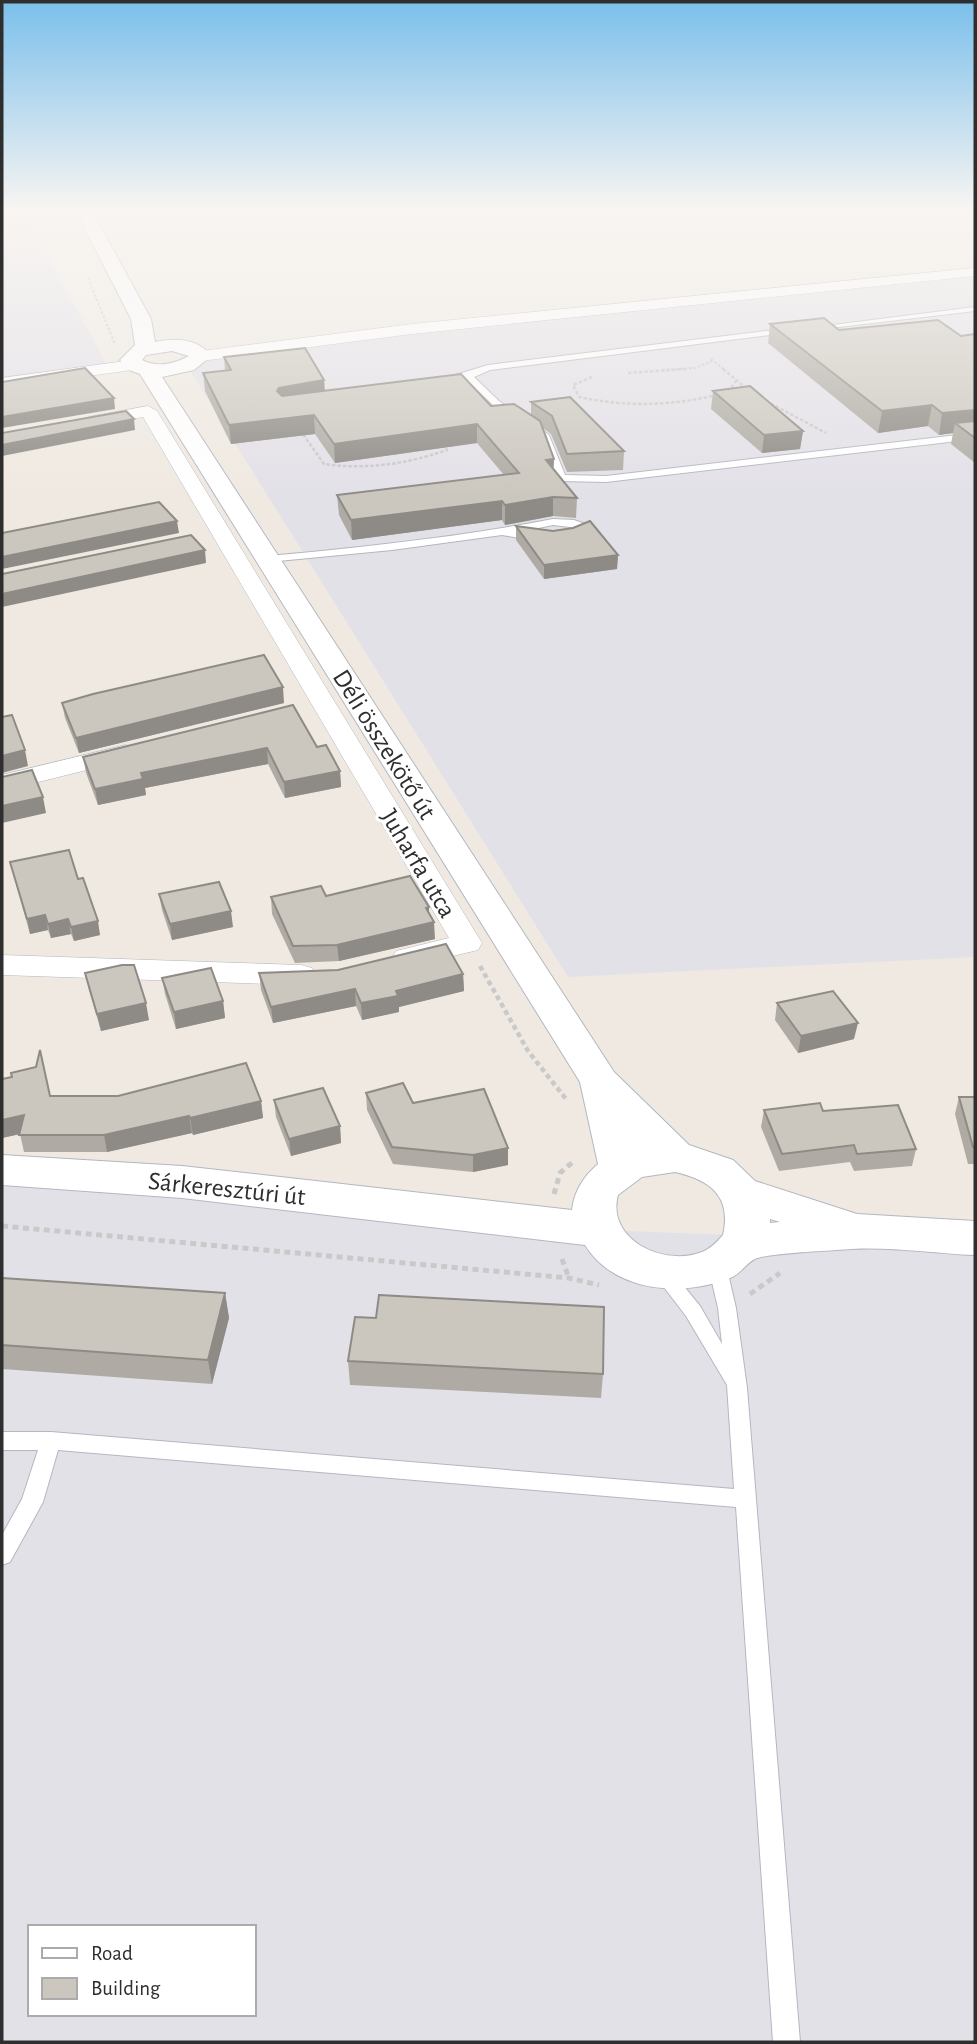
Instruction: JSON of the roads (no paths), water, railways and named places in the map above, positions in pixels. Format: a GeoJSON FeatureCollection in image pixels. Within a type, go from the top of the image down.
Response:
{"type":"FeatureCollection","features":[{"type":"Feature","properties":{"kind":"main road","name":"Déli összekötő út"},"geometry":{"type":"LineString","coordinates":[[135,306],[141,319],[140,359],[159,408],[268,559],[584,1093],[601,1161]]}},
{"type":"Feature","properties":{"kind":"main road","name":"Déli összekötő út"},"geometry":{"type":"LineString","coordinates":[[141,319],[188,350]]}},
{"type":"Feature","properties":{"kind":"main road"},"geometry":{"type":"LineString","coordinates":[[188,350],[194,363],[177,368],[140,359],[188,350]]}},
{"type":"Feature","properties":{"kind":"main road"},"geometry":{"type":"LineString","coordinates":[[159,408],[177,368]]}},
{"type":"Feature","properties":{"kind":"main road","name":"Déli összekötő út"},"geometry":{"type":"LineString","coordinates":[[584,1093],[674,1157]]}},
{"type":"Feature","properties":{"kind":"main road"},"geometry":{"type":"LineString","coordinates":[[730,1254],[749,1227],[749,1210],[742,1193],[725,1176],[702,1163],[674,1157],[601,1161],[603,1183],[597,1216],[608,1244],[623,1256],[661,1271],[700,1270],[730,1254],[856,1231],[975,1238]]}},
{"type":"Feature","properties":{"kind":"main road","name":"Sárkeresztúri út"},"geometry":{"type":"LineString","coordinates":[[2,1170],[183,1182],[452,1212],[597,1216]]}},
{"type":"Feature","properties":{"kind":"main road"},"geometry":{"type":"LineString","coordinates":[[742,1193],[856,1231]]}},
{"type":"Feature","properties":{"kind":"main road","name":"Sárkeresztúri út"},"geometry":{"type":"LineString","coordinates":[[452,1212],[550,1206],[597,1216]]}},
{"type":"Feature","properties":{"kind":"street"},"geometry":{"type":"LineString","coordinates":[[188,350],[274,346],[635,306]]}},
{"type":"Feature","properties":{"kind":"street"},"geometry":{"type":"LineString","coordinates":[[37,377],[108,361],[140,359]]}},
{"type":"Feature","properties":{"kind":"street"},"geometry":{"type":"LineString","coordinates":[[2,383],[140,359]]}},
{"type":"Feature","properties":{"kind":"street"},"geometry":{"type":"LineString","coordinates":[[68,425],[159,408]]}},
{"type":"Feature","properties":{"kind":"street","name":"Juharfa utca"},"geometry":{"type":"LineString","coordinates":[[159,408],[220,533],[467,943],[378,965]]}},
{"type":"Feature","properties":{"kind":"street"},"geometry":{"type":"LineString","coordinates":[[193,538],[220,533]]}},
{"type":"Feature","properties":{"kind":"street"},"geometry":{"type":"LineString","coordinates":[[298,710],[324,704]]}},
{"type":"Feature","properties":{"kind":"street"},"geometry":{"type":"LineString","coordinates":[[2,783],[150,747]]}},
{"type":"Feature","properties":{"kind":"street"},"geometry":{"type":"LineString","coordinates":[[2,965],[326,975]]}},
{"type":"Feature","properties":{"kind":"lane"},"geometry":{"type":"LineString","coordinates":[[433,381],[468,376],[488,368],[975,309]]}},
{"type":"Feature","properties":{"kind":"lane"},"geometry":{"type":"LineString","coordinates":[[468,376],[496,403],[546,437],[561,478],[606,479],[975,436]]}},
{"type":"Feature","properties":{"kind":"lane"},"geometry":{"type":"LineString","coordinates":[[948,439],[961,446],[975,444]]}},
{"type":"Feature","properties":{"kind":"lane"},"geometry":{"type":"LineString","coordinates":[[268,559],[392,547],[553,522],[574,523],[584,527],[582,534],[554,540],[502,532]]}},
{"type":"Feature","properties":{"kind":"lane"},"geometry":{"type":"LineString","coordinates":[[730,1254],[727,1308],[737,1388],[787,2042]]}},
{"type":"Feature","properties":{"kind":"lane"},"geometry":{"type":"LineString","coordinates":[[661,1271],[693,1311],[737,1388]]}},
{"type":"Feature","properties":{"kind":"lane"},"geometry":{"type":"LineString","coordinates":[[2,1441],[51,1441],[745,1499]]}},
{"type":"Feature","properties":{"kind":"lane"},"geometry":{"type":"LineString","coordinates":[[2,1555],[32,1502],[51,1441]]}}]}
